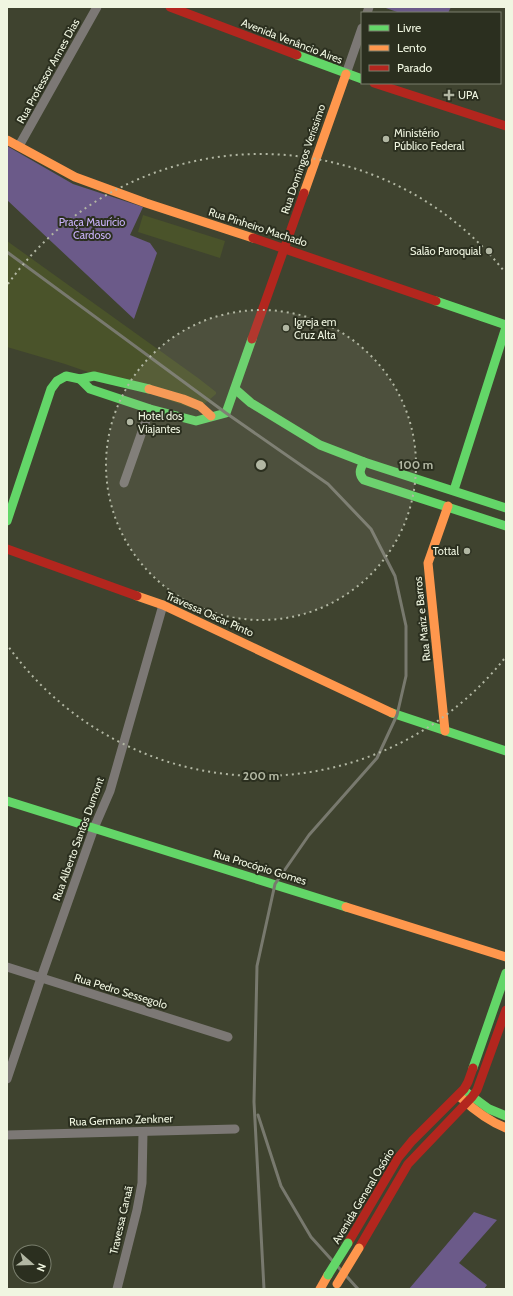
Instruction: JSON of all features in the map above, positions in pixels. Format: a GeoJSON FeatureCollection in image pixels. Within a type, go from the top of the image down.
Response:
{"type":"FeatureCollection","features":[{"type":"Feature","properties":{"kind":"main road","name":"Avenida Venâncio Aires"},"geometry":{"type":"LineString","coordinates":[[170,7],[361,79]]}},
{"type":"Feature","properties":{"kind":"main road","name":"Rua Domingos Veríssimo"},"geometry":{"type":"LineString","coordinates":[[211,416],[226,413],[346,74]]}},
{"type":"Feature","properties":{"kind":"main road"},"geometry":{"type":"LineString","coordinates":[[377,84],[506,126]]}},
{"type":"Feature","properties":{"kind":"main road","name":"Rua Pinheiro Machado"},"geometry":{"type":"LineString","coordinates":[[7,140],[75,176],[146,203],[285,248],[506,326]]}},
{"type":"Feature","properties":{"kind":"main road","name":"Rua Mariz e Barros"},"geometry":{"type":"LineString","coordinates":[[445,731],[428,563],[448,506],[455,506],[459,501],[459,495],[454,490],[506,326]]}},
{"type":"Feature","properties":{"kind":"main road"},"geometry":{"type":"LineString","coordinates":[[7,522],[51,389],[57,381],[66,376],[80,379],[94,376],[137,385],[200,406],[211,416],[196,421],[150,409],[90,389],[80,379]]}},
{"type":"Feature","properties":{"kind":"main road"},"geometry":{"type":"LineString","coordinates":[[235,389],[251,403],[320,445],[364,462],[506,508]]}},
{"type":"Feature","properties":{"kind":"main road"},"geometry":{"type":"LineString","coordinates":[[364,462],[359,470],[360,475],[364,480],[506,526]]}},
{"type":"Feature","properties":{"kind":"main road","name":"Travessa Oscar Pinto"},"geometry":{"type":"LineString","coordinates":[[7,550],[163,605],[397,715],[506,751]]}},
{"type":"Feature","properties":{"kind":"main road","name":"Rua Procópio Gomes"},"geometry":{"type":"LineString","coordinates":[[7,801],[506,957]]}},
{"type":"Feature","properties":{"kind":"main road","name":"Avenida General Osório"},"geometry":{"type":"LineString","coordinates":[[320,1289],[398,1158],[460,1092],[471,1076],[506,973]]}},
{"type":"Feature","properties":{"kind":"main road","name":"Avenida General Osório"},"geometry":{"type":"LineString","coordinates":[[336,1287],[408,1164],[469,1100],[480,1084],[506,1010]]}},
{"type":"Feature","properties":{"kind":"main road"},"geometry":{"type":"LineString","coordinates":[[460,1092],[490,1122],[506,1128]]}},
{"type":"Feature","properties":{"kind":"main road"},"geometry":{"type":"LineString","coordinates":[[469,1100],[506,1116]]}},
{"type":"Feature","properties":{"kind":"main road"},"geometry":{"type":"LineString","coordinates":[[490,1122],[495,1112]]}},
{"type":"Feature","properties":{"kind":"main road"},"geometry":{"type":"LineString","coordinates":[[375,1197],[385,1203]]}},
{"type":"Feature","properties":{"kind":"street","name":"Rua Professor Annes Dias"},"geometry":{"type":"LineString","coordinates":[[20,146],[97,7]]}},
{"type":"Feature","properties":{"kind":"street","name":"Rua Domingos Veríssimo"},"geometry":{"type":"LineString","coordinates":[[346,74],[361,31]]}},
{"type":"Feature","properties":{"kind":"street"},"geometry":{"type":"LineString","coordinates":[[124,483],[150,409]]}},
{"type":"Feature","properties":{"kind":"street","name":"Rua Alberto Santos Dumont"},"geometry":{"type":"LineString","coordinates":[[7,1079],[94,828],[110,791],[163,605]]}},
{"type":"Feature","properties":{"kind":"street","name":"Rua Pedro Sessegolo"},"geometry":{"type":"LineString","coordinates":[[7,967],[228,1037]]}},
{"type":"Feature","properties":{"kind":"street","name":"Rua Germano Zenkner"},"geometry":{"type":"LineString","coordinates":[[7,1135],[235,1128]]}},
{"type":"Feature","properties":{"kind":"street","name":"Travessa Canaã"},"geometry":{"type":"LineString","coordinates":[[117,1289],[137,1210],[142,1183],[142,1132]]}},
{"type":"Feature","properties":{"kind":"shaded area"},"geometry":{"type":"Polygon","coordinates":[[[143,215],[225,241],[220,258],[138,232],[143,215]]]}},
{"type":"Feature","properties":{"kind":"shaded area"},"geometry":{"type":"Polygon","coordinates":[[[7,241],[198,378],[216,392],[216,394],[197,410],[65,364],[7,347],[7,241]]]}},
{"type":"Feature","properties":{"kind":"green space"},"geometry":{"type":"Polygon","coordinates":[[[383,7],[451,7],[448,12],[397,12],[383,7]]]}},
{"type":"Feature","properties":{"kind":"green space","name":"Praça Maurício Cardoso"},"geometry":{"type":"Polygon","coordinates":[[[7,146],[73,184],[143,207],[130,235],[150,243],[157,253],[134,319],[7,200],[7,146]]]}},
{"type":"Feature","properties":{"kind":"green space"},"geometry":{"type":"Polygon","coordinates":[[[474,1212],[497,1220],[459,1263],[487,1285],[484,1289],[409,1289],[474,1212]]]}},
{"type":"Feature","properties":{"kind":"railway"},"geometry":{"type":"LineString","coordinates":[[7,252],[226,413],[328,484],[371,529],[395,576],[406,626],[406,676],[397,715],[377,758],[309,835],[275,884],[257,966],[254,1102],[264,1289]]}},
{"type":"Feature","properties":{"kind":"railway"},"geometry":{"type":"LineString","coordinates":[[258,1115],[281,1186],[311,1237],[358,1289]]}},
{"type":"Feature","properties":{"kind":"traffic: fast"},"geometry":{"type":"LineString","coordinates":[[297,55],[361,79]]}},
{"type":"Feature","properties":{"kind":"traffic: fast"},"geometry":{"type":"LineString","coordinates":[[436,301],[506,325]]}},
{"type":"Feature","properties":{"kind":"traffic: fast"},"geometry":{"type":"LineString","coordinates":[[454,490],[506,327]]}},
{"type":"Feature","properties":{"kind":"traffic: fast"},"geometry":{"type":"LineString","coordinates":[[80,379],[90,389],[150,409],[196,421],[226,413],[252,339]]}},
{"type":"Feature","properties":{"kind":"traffic: fast"},"geometry":{"type":"LineString","coordinates":[[7,521],[51,389],[57,381],[66,376],[80,379],[94,376],[149,389]]}},
{"type":"Feature","properties":{"kind":"traffic: fast"},"geometry":{"type":"LineString","coordinates":[[235,389],[251,403],[320,445],[364,462],[506,508]]}},
{"type":"Feature","properties":{"kind":"traffic: fast"},"geometry":{"type":"LineString","coordinates":[[364,462],[360,471],[364,480],[506,526]]}},
{"type":"Feature","properties":{"kind":"traffic: fast"},"geometry":{"type":"LineString","coordinates":[[392,713],[506,751]]}},
{"type":"Feature","properties":{"kind":"traffic: fast"},"geometry":{"type":"LineString","coordinates":[[7,801],[346,907]]}},
{"type":"Feature","properties":{"kind":"traffic: fast"},"geometry":{"type":"LineString","coordinates":[[473,1068],[506,973]]}},
{"type":"Feature","properties":{"kind":"traffic: fast"},"geometry":{"type":"LineString","coordinates":[[466,1092],[489,1109],[506,1116]]}},
{"type":"Feature","properties":{"kind":"traffic: fast"},"geometry":{"type":"LineString","coordinates":[[328,1275],[348,1243]]}},
{"type":"Feature","properties":{"kind":"traffic: slow"},"geometry":{"type":"LineString","coordinates":[[304,193],[346,74]]}},
{"type":"Feature","properties":{"kind":"traffic: slow"},"geometry":{"type":"LineString","coordinates":[[7,140],[75,177],[146,203],[253,238]]}},
{"type":"Feature","properties":{"kind":"traffic: slow"},"geometry":{"type":"LineString","coordinates":[[149,389],[183,399],[200,406],[211,416]]}},
{"type":"Feature","properties":{"kind":"traffic: slow"},"geometry":{"type":"LineString","coordinates":[[445,731],[428,563],[448,506]]}},
{"type":"Feature","properties":{"kind":"traffic: slow"},"geometry":{"type":"LineString","coordinates":[[137,596],[163,605],[392,713]]}},
{"type":"Feature","properties":{"kind":"traffic: slow"},"geometry":{"type":"LineString","coordinates":[[346,907],[506,957]]}},
{"type":"Feature","properties":{"kind":"traffic: slow"},"geometry":{"type":"LineString","coordinates":[[460,1097],[482,1115],[506,1128]]}},
{"type":"Feature","properties":{"kind":"traffic: slow"},"geometry":{"type":"LineString","coordinates":[[337,1284],[359,1248]]}},
{"type":"Feature","properties":{"kind":"traffic: slow"},"geometry":{"type":"LineString","coordinates":[[320,1289],[328,1275]]}},
{"type":"Feature","properties":{"kind":"traffic: jam"},"geometry":{"type":"LineString","coordinates":[[170,7],[297,55]]}},
{"type":"Feature","properties":{"kind":"traffic: jam"},"geometry":{"type":"LineString","coordinates":[[377,84],[506,126]]}},
{"type":"Feature","properties":{"kind":"traffic: jam"},"geometry":{"type":"LineString","coordinates":[[252,339],[304,193]]}},
{"type":"Feature","properties":{"kind":"traffic: jam"},"geometry":{"type":"LineString","coordinates":[[253,238],[436,301]]}},
{"type":"Feature","properties":{"kind":"traffic: jam"},"geometry":{"type":"LineString","coordinates":[[7,549],[137,596]]}},
{"type":"Feature","properties":{"kind":"traffic: jam"},"geometry":{"type":"LineString","coordinates":[[359,1248],[408,1164],[477,1090],[506,1010]]}},
{"type":"Feature","properties":{"kind":"traffic: jam"},"geometry":{"type":"LineString","coordinates":[[348,1243],[398,1158],[412,1141],[464,1089],[473,1068]]}},
{"type":"Feature","properties":{"kind":"place","name":"UPA"},"geometry":{"type":"Point","coordinates":[449,95]}},
{"type":"Feature","properties":{"kind":"place","name":"Ministério Público Federal"},"geometry":{"type":"Point","coordinates":[386,139]}},
{"type":"Feature","properties":{"kind":"place","name":"Salão Paroquial"},"geometry":{"type":"Point","coordinates":[489,251]}},
{"type":"Feature","properties":{"kind":"place","name":"Igreja em Cruz Alta"},"geometry":{"type":"Point","coordinates":[286,328]}},
{"type":"Feature","properties":{"kind":"place","name":"Hotel dos Viajantes"},"geometry":{"type":"Point","coordinates":[130,422]}},
{"type":"Feature","properties":{"kind":"place","name":"Tottal"},"geometry":{"type":"Point","coordinates":[467,551]}}]}
